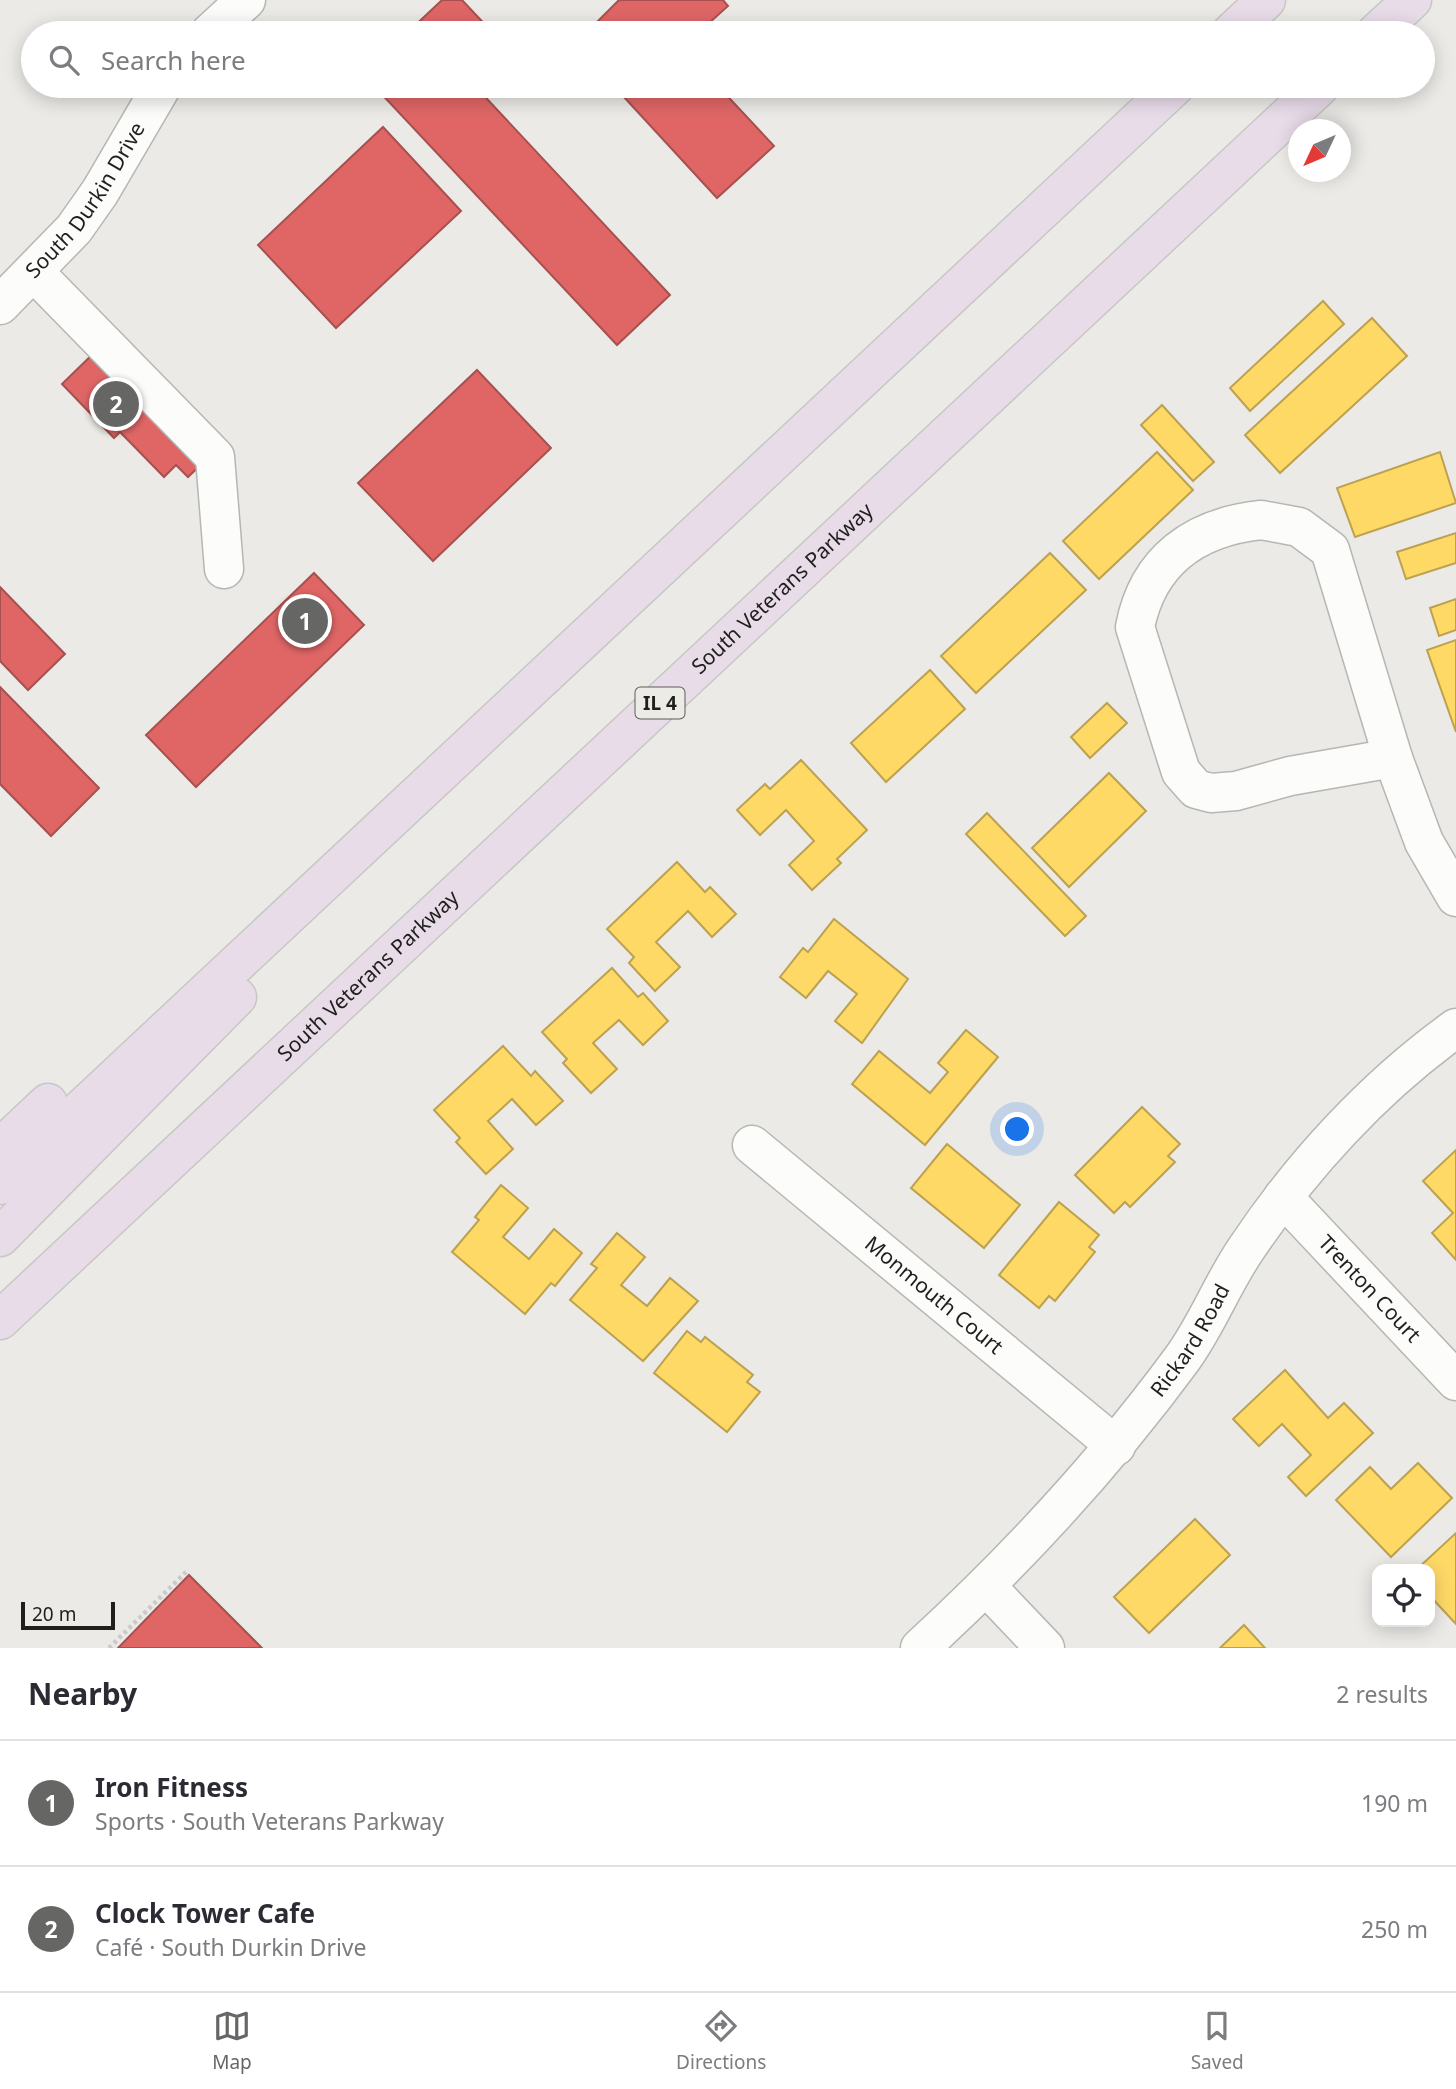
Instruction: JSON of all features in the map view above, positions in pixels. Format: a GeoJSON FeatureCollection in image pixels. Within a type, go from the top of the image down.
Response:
{"type":"FeatureCollection","features":[{"type":"Feature","properties":{"kind":"highway"},"geometry":{"type":"LineString","coordinates":[[1244,21],[1266,0]]}},
{"type":"Feature","properties":{"kind":"highway"},"geometry":{"type":"LineString","coordinates":[[1389,21],[1412,0]]}},
{"type":"Feature","properties":{"kind":"highway"},"geometry":{"type":"LineString","coordinates":[[0,1185],[1162,98]]}},
{"type":"Feature","properties":{"kind":"highway","name":"South Veterans Parkway"},"geometry":{"type":"LineString","coordinates":[[0,1320],[1307,98]]}},
{"type":"Feature","properties":{"kind":"highway"},"geometry":{"type":"LineString","coordinates":[[0,1237],[280,954],[336,869]]}},
{"type":"Feature","properties":{"kind":"highway"},"geometry":{"type":"LineString","coordinates":[[0,1148],[62,1090],[120,1073]]}},
{"type":"Feature","properties":{"kind":"street"},"geometry":{"type":"LineString","coordinates":[[224,21],[246,0]]}},
{"type":"Feature","properties":{"kind":"street","name":"South Durkin Drive"},"geometry":{"type":"LineString","coordinates":[[0,305],[74,229],[100,192],[155,98]]}},
{"type":"Feature","properties":{"kind":"street"},"geometry":{"type":"LineString","coordinates":[[34,272],[215,457],[224,569]]}},
{"type":"Feature","properties":{"kind":"street"},"geometry":{"type":"LineString","coordinates":[[1393,758],[1290,776],[1236,791],[1211,793],[1196,789],[1181,772],[1135,627],[1139,603],[1149,582],[1187,542],[1231,523],[1261,520],[1299,527],[1330,550],[1393,758],[1424,842],[1456,897]]}},
{"type":"Feature","properties":{"kind":"street","name":"Rickard Road"},"geometry":{"type":"LineString","coordinates":[[919,1648],[987,1587],[1054,1518],[1116,1446],[1185,1355],[1244,1251],[1283,1197],[1336,1136],[1381,1091],[1417,1056],[1456,1028]]}},
{"type":"Feature","properties":{"kind":"street","name":"Monmouth Court"},"geometry":{"type":"LineString","coordinates":[[751,1144],[1116,1446]]}},
{"type":"Feature","properties":{"kind":"street","name":"Trenton Court"},"geometry":{"type":"LineString","coordinates":[[1283,1197],[1456,1381]]}},
{"type":"Feature","properties":{"kind":"street"},"geometry":{"type":"LineString","coordinates":[[987,1587],[1045,1648]]}},
{"type":"Feature","properties":{"kind":"path"},"geometry":{"type":"LineString","coordinates":[[109,1648],[186,1572]]}},
{"type":"Feature","properties":{"kind":"building: Homes"},"geometry":{"type":"Polygon","coordinates":[[[1323,301],[1344,324],[1250,411],[1230,388],[1323,301]]]}},
{"type":"Feature","properties":{"kind":"building: Homes"},"geometry":{"type":"Polygon","coordinates":[[[1372,318],[1407,356],[1280,473],[1245,435],[1372,318]]]}},
{"type":"Feature","properties":{"kind":"building: Homes"},"geometry":{"type":"Polygon","coordinates":[[[1162,405],[1214,462],[1193,481],[1141,425],[1162,405]]]}},
{"type":"Feature","properties":{"kind":"building: Homes"},"geometry":{"type":"Polygon","coordinates":[[[1157,452],[1193,490],[1099,579],[1063,541],[1157,452]]]}},
{"type":"Feature","properties":{"kind":"building: Homes"},"geometry":{"type":"Polygon","coordinates":[[[1440,452],[1456,503],[1355,537],[1337,488],[1440,452]]]}},
{"type":"Feature","properties":{"kind":"building: Homes"},"geometry":{"type":"Polygon","coordinates":[[[1456,533],[1456,563],[1406,579],[1397,552],[1456,533]]]}},
{"type":"Feature","properties":{"kind":"building: Homes"},"geometry":{"type":"Polygon","coordinates":[[[1050,553],[1086,590],[976,693],[941,656],[1050,553]]]}},
{"type":"Feature","properties":{"kind":"building: Homes"},"geometry":{"type":"Polygon","coordinates":[[[1456,599],[1456,630],[1439,636],[1430,608],[1456,599]]]}},
{"type":"Feature","properties":{"kind":"building: Homes"},"geometry":{"type":"Polygon","coordinates":[[[1456,640],[1456,732],[1427,650],[1456,640]]]}},
{"type":"Feature","properties":{"kind":"building: Homes"},"geometry":{"type":"Polygon","coordinates":[[[930,670],[965,709],[886,782],[851,743],[930,670]]]}},
{"type":"Feature","properties":{"kind":"building: Homes"},"geometry":{"type":"Polygon","coordinates":[[[1107,703],[1127,723],[1090,758],[1071,737],[1107,703]]]}},
{"type":"Feature","properties":{"kind":"building: Homes"},"geometry":{"type":"Polygon","coordinates":[[[801,760],[867,830],[837,859],[841,863],[812,890],[789,865],[814,841],[786,810],[760,835],[737,810],[765,784],[770,789],[801,760]]]}},
{"type":"Feature","properties":{"kind":"building: Homes"},"geometry":{"type":"Polygon","coordinates":[[[1109,773],[1146,811],[1069,887],[1032,848],[1109,773]]]}},
{"type":"Feature","properties":{"kind":"building: Homes"},"geometry":{"type":"Polygon","coordinates":[[[987,813],[1086,916],[1065,936],[966,834],[987,813]]]}},
{"type":"Feature","properties":{"kind":"building: Homes"},"geometry":{"type":"Polygon","coordinates":[[[677,862],[705,892],[710,887],[736,914],[712,937],[688,911],[656,942],[680,967],[655,991],[629,963],[634,957],[607,929],[677,862]]]}},
{"type":"Feature","properties":{"kind":"building: Homes"},"geometry":{"type":"Polygon","coordinates":[[[834,919],[908,979],[862,1043],[835,1021],[857,994],[828,971],[806,998],[780,977],[803,948],[808,952],[834,919]]]}},
{"type":"Feature","properties":{"kind":"building: Homes"},"geometry":{"type":"Polygon","coordinates":[[[612,968],[638,997],[643,993],[668,1021],[643,1045],[619,1020],[593,1043],[617,1069],[591,1093],[563,1063],[567,1059],[542,1032],[612,968]]]}},
{"type":"Feature","properties":{"kind":"building: Homes"},"geometry":{"type":"Polygon","coordinates":[[[966,1030],[998,1057],[925,1145],[852,1084],[879,1051],[930,1093],[948,1072],[938,1063],[966,1030]]]}},
{"type":"Feature","properties":{"kind":"building: Homes"},"geometry":{"type":"Polygon","coordinates":[[[503,1046],[531,1076],[535,1071],[563,1101],[536,1125],[512,1099],[488,1121],[513,1149],[486,1174],[456,1142],[460,1138],[434,1110],[503,1046]]]}},
{"type":"Feature","properties":{"kind":"building: Homes"},"geometry":{"type":"Polygon","coordinates":[[[1142,1107],[1180,1144],[1168,1156],[1175,1162],[1130,1207],[1125,1202],[1114,1213],[1075,1175],[1142,1107]]]}},
{"type":"Feature","properties":{"kind":"building: Homes"},"geometry":{"type":"Polygon","coordinates":[[[947,1144],[1020,1205],[984,1248],[911,1188],[947,1144]]]}},
{"type":"Feature","properties":{"kind":"building: Homes"},"geometry":{"type":"Polygon","coordinates":[[[1456,1150],[1456,1260],[1432,1233],[1453,1213],[1423,1181],[1456,1150]]]}},
{"type":"Feature","properties":{"kind":"building: Homes"},"geometry":{"type":"Polygon","coordinates":[[[501,1185],[528,1208],[503,1237],[529,1259],[554,1229],[582,1253],[555,1286],[551,1283],[525,1314],[452,1252],[479,1220],[475,1217],[501,1185]]]}},
{"type":"Feature","properties":{"kind":"building: Homes"},"geometry":{"type":"Polygon","coordinates":[[[1059,1202],[1099,1235],[1089,1247],[1095,1252],[1055,1301],[1049,1296],[1039,1308],[999,1275],[1059,1202]]]}},
{"type":"Feature","properties":{"kind":"building: Homes"},"geometry":{"type":"Polygon","coordinates":[[[617,1233],[645,1257],[621,1285],[647,1306],[670,1278],[698,1301],[643,1361],[570,1300],[597,1268],[591,1264],[617,1233]]]}},
{"type":"Feature","properties":{"kind":"building: Homes"},"geometry":{"type":"Polygon","coordinates":[[[687,1331],[701,1342],[705,1337],[753,1375],[747,1382],[760,1392],[727,1432],[654,1373],[687,1331]]]}},
{"type":"Feature","properties":{"kind":"building: Homes"},"geometry":{"type":"Polygon","coordinates":[[[1285,1370],[1328,1418],[1344,1403],[1373,1433],[1306,1496],[1288,1477],[1311,1455],[1282,1424],[1259,1446],[1233,1419],[1285,1370]]]}},
{"type":"Feature","properties":{"kind":"building: Homes"},"geometry":{"type":"Polygon","coordinates":[[[1418,1463],[1452,1498],[1391,1557],[1336,1500],[1370,1467],[1391,1489],[1418,1463]]]}},
{"type":"Feature","properties":{"kind":"building: Homes"},"geometry":{"type":"Polygon","coordinates":[[[1195,1519],[1230,1555],[1149,1633],[1114,1597],[1195,1519]]]}},
{"type":"Feature","properties":{"kind":"building: Homes"},"geometry":{"type":"Polygon","coordinates":[[[1456,1533],[1456,1624],[1435,1601],[1435,1564],[1422,1564],[1456,1533]]]}},
{"type":"Feature","properties":{"kind":"building: Homes"},"geometry":{"type":"Polygon","coordinates":[[[1244,1625],[1265,1648],[1220,1648],[1244,1625]]]}},
{"type":"Feature","properties":{"kind":"building: Shops"},"geometry":{"type":"Polygon","coordinates":[[[442,0],[462,0],[482,21],[420,21],[442,0]]]}},
{"type":"Feature","properties":{"kind":"building: Shops"},"geometry":{"type":"Polygon","coordinates":[[[619,0],[723,0],[728,6],[711,21],[598,21],[619,0]]]}},
{"type":"Feature","properties":{"kind":"building: Shops"},"geometry":{"type":"Polygon","coordinates":[[[385,98],[486,98],[670,295],[617,345],[385,98]]]}},
{"type":"Feature","properties":{"kind":"building: Shops"},"geometry":{"type":"Polygon","coordinates":[[[625,98],[729,98],[774,146],[717,198],[625,98]]]}},
{"type":"Feature","properties":{"kind":"building: Shops"},"geometry":{"type":"Polygon","coordinates":[[[383,127],[461,211],[336,328],[258,245],[383,127]]]}},
{"type":"Feature","properties":{"kind":"building: Shops"},"geometry":{"type":"Polygon","coordinates":[[[100,347],[208,458],[188,477],[176,465],[164,477],[120,432],[114,438],[62,384],[100,347]]]}},
{"type":"Feature","properties":{"kind":"building: Shops"},"geometry":{"type":"Polygon","coordinates":[[[477,370],[551,448],[433,561],[358,483],[477,370]]]}},
{"type":"Feature","properties":{"kind":"building: Shops"},"geometry":{"type":"Polygon","coordinates":[[[314,573],[364,625],[196,787],[146,735],[314,573]]]}},
{"type":"Feature","properties":{"kind":"building: Shops"},"geometry":{"type":"Polygon","coordinates":[[[0,587],[65,654],[28,690],[0,661],[0,587]]]}},
{"type":"Feature","properties":{"kind":"building: Shops"},"geometry":{"type":"Polygon","coordinates":[[[0,687],[99,788],[51,836],[0,784],[0,687]]]}},
{"type":"Feature","properties":{"kind":"building: Shops"},"geometry":{"type":"Polygon","coordinates":[[[189,1575],[262,1648],[118,1648],[189,1575]]]}},
{"type":"Feature","properties":{"kind":"place","name":"Clock Tower Cafe"},"geometry":{"type":"Point","coordinates":[116,404]}},
{"type":"Feature","properties":{"kind":"place","name":"Iron Fitness"},"geometry":{"type":"Point","coordinates":[305,621]}}]}
